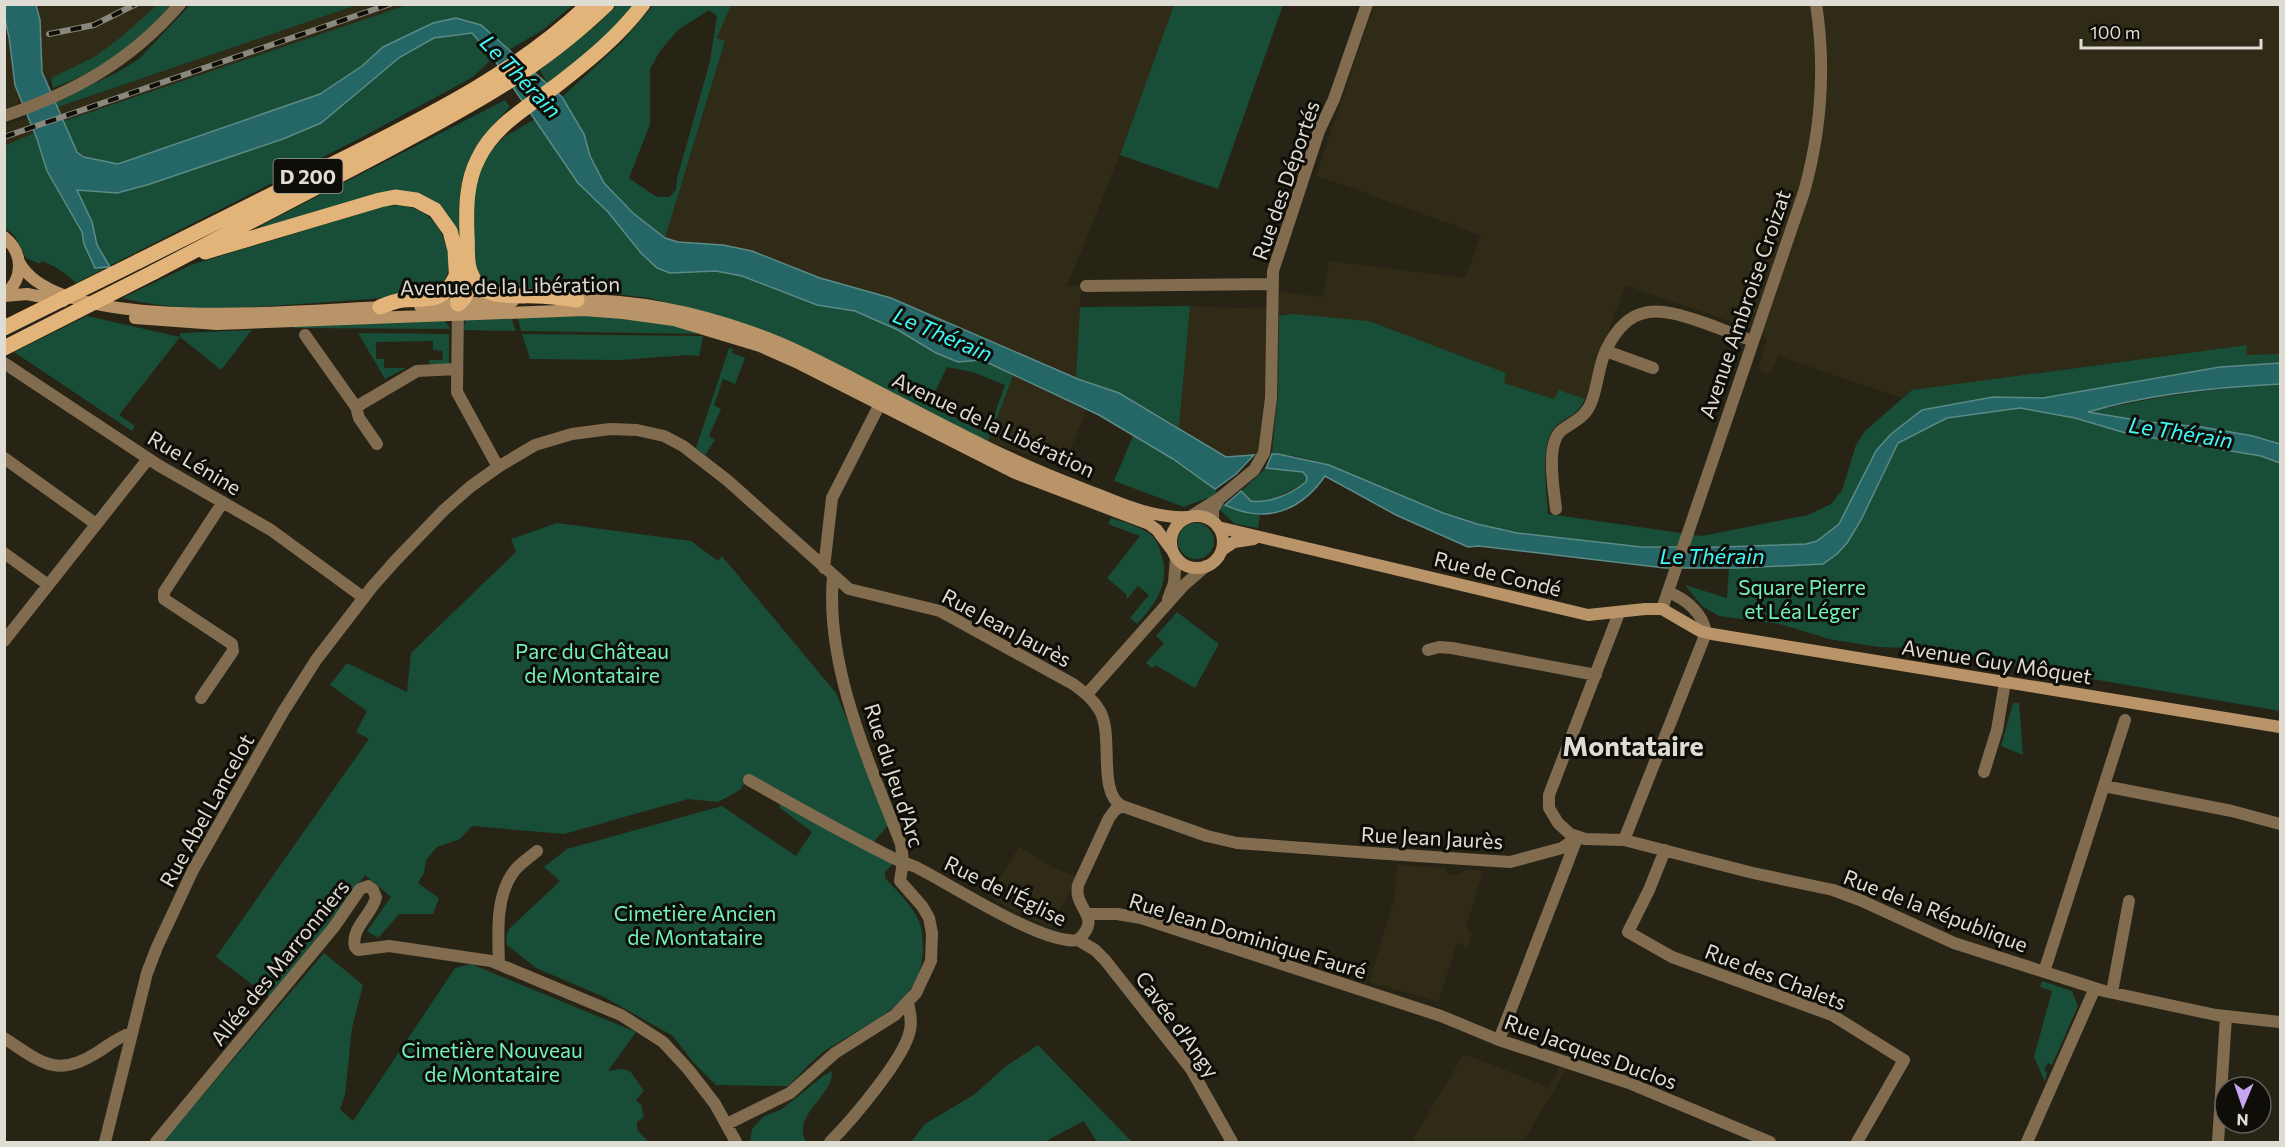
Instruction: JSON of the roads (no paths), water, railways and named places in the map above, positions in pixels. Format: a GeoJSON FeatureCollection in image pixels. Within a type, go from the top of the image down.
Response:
{"type":"FeatureCollection","features":[{"type":"Feature","properties":{"kind":"main road"},"geometry":{"type":"LineString","coordinates":[[546,49],[589,4]]}},
{"type":"Feature","properties":{"kind":"main road","name":"D 200"},"geometry":{"type":"LineString","coordinates":[[4,328],[378,141],[522,75],[546,49],[608,4]]}},
{"type":"Feature","properties":{"kind":"main road"},"geometry":{"type":"LineString","coordinates":[[380,307],[397,301],[438,297],[449,288],[462,272],[470,181],[482,150],[510,119],[614,38],[643,4]]}},
{"type":"Feature","properties":{"kind":"main road","name":"D 200"},"geometry":{"type":"LineString","coordinates":[[4,348],[154,272],[479,93]]}},
{"type":"Feature","properties":{"kind":"main road"},"geometry":{"type":"LineString","coordinates":[[176,260],[371,202],[403,198],[416,200],[429,206],[447,224],[467,293],[457,310]]}},
{"type":"Feature","properties":{"kind":"main road","name":"Avenue de la Libération"},"geometry":{"type":"LineString","coordinates":[[4,237],[15,248],[19,262],[29,275],[54,291],[116,309],[141,312],[227,312],[380,307],[597,311],[656,317],[753,332],[790,348],[1016,473],[1149,524],[1157,530],[1174,554]]}},
{"type":"Feature","properties":{"kind":"main road"},"geometry":{"type":"LineString","coordinates":[[4,296],[16,281],[19,262]]}},
{"type":"Feature","properties":{"kind":"main road"},"geometry":{"type":"LineString","coordinates":[[462,272],[492,294],[577,300]]}},
{"type":"Feature","properties":{"kind":"main road","name":"Avenue de la Libération"},"geometry":{"type":"LineString","coordinates":[[4,296],[27,294],[45,296],[126,317],[217,324],[457,310],[577,300],[644,304],[714,325]]}},
{"type":"Feature","properties":{"kind":"main road","name":"Avenue de la Libération"},"geometry":{"type":"LineString","coordinates":[[882,400],[1045,474],[1146,512],[1167,517],[1189,517]]}},
{"type":"Feature","properties":{"kind":"main road"},"geometry":{"type":"LineString","coordinates":[[1203,516],[1216,524],[1223,539],[1222,550],[1214,562],[1196,568],[1188,567],[1174,554],[1170,542],[1177,524],[1189,517],[1203,516]]}},
{"type":"Feature","properties":{"kind":"main road","name":"Rue de Condé"},"geometry":{"type":"LineString","coordinates":[[1216,524],[1579,614],[1593,616],[1662,609]]}},
{"type":"Feature","properties":{"kind":"main road","name":"Rue de Condé"},"geometry":{"type":"LineString","coordinates":[[1222,550],[1243,539],[1276,540]]}},
{"type":"Feature","properties":{"kind":"main road"},"geometry":{"type":"LineString","coordinates":[[1662,609],[1693,628],[1706,633]]}},
{"type":"Feature","properties":{"kind":"main road","name":"Avenue Guy Môquet"},"geometry":{"type":"LineString","coordinates":[[1706,633],[2280,728]]}},
{"type":"Feature","properties":{"kind":"street"},"geometry":{"type":"LineString","coordinates":[[4,116],[99,74],[126,57],[152,35],[180,4]]}},
{"type":"Feature","properties":{"kind":"street","name":"Rue des Déportés"},"geometry":{"type":"LineString","coordinates":[[1189,517],[1239,483],[1257,467],[1264,451],[1271,398],[1272,284],[1277,256],[1319,131],[1334,99],[1367,4]]}},
{"type":"Feature","properties":{"kind":"street","name":"Avenue Ambroise Croizat"},"geometry":{"type":"LineString","coordinates":[[1662,609],[1804,192],[1814,149],[1821,77],[1821,44],[1816,4]]}},
{"type":"Feature","properties":{"kind":"street"},"geometry":{"type":"LineString","coordinates":[[1086,286],[1272,284]]}},
{"type":"Feature","properties":{"kind":"street"},"geometry":{"type":"LineString","coordinates":[[457,310],[456,369],[459,397],[498,467]]}},
{"type":"Feature","properties":{"kind":"street"},"geometry":{"type":"LineString","coordinates":[[1556,509],[1552,455],[1554,444],[1562,430],[1580,420],[1588,409],[1606,351],[1617,332],[1627,322],[1639,314],[1652,311],[1672,312],[1754,341]]}},
{"type":"Feature","properties":{"kind":"street"},"geometry":{"type":"LineString","coordinates":[[305,335],[356,407],[360,418],[377,444]]}},
{"type":"Feature","properties":{"kind":"street"},"geometry":{"type":"LineString","coordinates":[[1606,351],[1653,368]]}},
{"type":"Feature","properties":{"kind":"street","name":"Rue Lénine"},"geometry":{"type":"LineString","coordinates":[[4,363],[148,459],[271,530],[364,598]]}},
{"type":"Feature","properties":{"kind":"street"},"geometry":{"type":"LineString","coordinates":[[356,407],[417,371],[456,369]]}},
{"type":"Feature","properties":{"kind":"street"},"geometry":{"type":"LineString","coordinates":[[824,568],[832,498],[882,400]]}},
{"type":"Feature","properties":{"kind":"street","name":"Rue Jean Jaurès"},"geometry":{"type":"LineString","coordinates":[[364,598],[386,571],[444,510],[498,467],[542,442],[572,434],[619,429],[646,431],[664,436],[683,446],[727,480],[833,577],[854,592],[940,611],[1073,684],[1087,694],[1100,712],[1105,725],[1109,790],[1114,801],[1122,806],[1228,841],[1384,854],[1510,862],[1562,848],[1578,837]]}},
{"type":"Feature","properties":{"kind":"street"},"geometry":{"type":"LineString","coordinates":[[4,458],[96,524]]}},
{"type":"Feature","properties":{"kind":"street"},"geometry":{"type":"LineString","coordinates":[[5,640],[148,459]]}},
{"type":"Feature","properties":{"kind":"street"},"geometry":{"type":"LineString","coordinates":[[1216,524],[1212,510],[1220,498]]}},
{"type":"Feature","properties":{"kind":"street"},"geometry":{"type":"LineString","coordinates":[[201,698],[233,651],[232,644],[164,599],[164,592],[223,502]]}},
{"type":"Feature","properties":{"kind":"street"},"geometry":{"type":"LineString","coordinates":[[4,554],[47,584]]}},
{"type":"Feature","properties":{"kind":"street"},"geometry":{"type":"LineString","coordinates":[[1163,609],[1174,583],[1174,554]]}},
{"type":"Feature","properties":{"kind":"street"},"geometry":{"type":"LineString","coordinates":[[1087,694],[1183,586],[1206,566]]}},
{"type":"Feature","properties":{"kind":"street","name":"Rue du Jeu d'Arc"},"geometry":{"type":"LineString","coordinates":[[727,1124],[790,1092],[835,1053],[888,1020],[916,993],[929,968],[933,940],[931,926],[926,912],[900,880],[903,862],[901,844],[860,739],[834,640],[833,577]]}},
{"type":"Feature","properties":{"kind":"street"},"geometry":{"type":"LineString","coordinates":[[1624,840],[1706,633],[1702,620],[1683,598],[1668,592]]}},
{"type":"Feature","properties":{"kind":"street","name":"Rue Abel Lancelot"},"geometry":{"type":"LineString","coordinates":[[105,1143],[151,960],[193,870],[307,672],[364,598]]}},
{"type":"Feature","properties":{"kind":"street"},"geometry":{"type":"LineString","coordinates":[[1499,1040],[1578,837],[1567,832],[1558,823],[1551,814],[1548,800],[1619,613]]}},
{"type":"Feature","properties":{"kind":"street"},"geometry":{"type":"LineString","coordinates":[[1428,650],[1439,647],[1452,648],[1596,675]]}},
{"type":"Feature","properties":{"kind":"street"},"geometry":{"type":"LineString","coordinates":[[1984,772],[1997,730],[2005,682]]}},
{"type":"Feature","properties":{"kind":"street"},"geometry":{"type":"LineString","coordinates":[[2044,972],[2125,720]]}},
{"type":"Feature","properties":{"kind":"street","name":"Rue de l'Église"},"geometry":{"type":"LineString","coordinates":[[749,780],[975,901],[1035,930],[1063,940],[1078,940],[1089,927],[1087,914],[1078,901],[1078,885],[1109,818],[1115,810],[1122,806]]}},
{"type":"Feature","properties":{"kind":"street"},"geometry":{"type":"LineString","coordinates":[[2104,786],[2220,809],[2280,824]]}},
{"type":"Feature","properties":{"kind":"street","name":"Rue de la République"},"geometry":{"type":"LineString","coordinates":[[1578,837],[1594,840],[1624,840],[1753,873],[1841,892],[1944,939],[2095,988],[2226,1016],[2280,1022]]}},
{"type":"Feature","properties":{"kind":"street","name":"Rue des Chalets"},"geometry":{"type":"LineString","coordinates":[[1665,850],[1649,890],[1628,932],[1665,954],[1832,1015],[1904,1060],[1857,1143]]}},
{"type":"Feature","properties":{"kind":"street"},"geometry":{"type":"LineString","coordinates":[[537,851],[515,870],[505,891],[499,923],[499,964],[612,1010],[648,1030],[670,1049],[709,1095],[736,1143]]}},
{"type":"Feature","properties":{"kind":"street","name":"Allée des Marronniers"},"geometry":{"type":"LineString","coordinates":[[156,1143],[334,927],[360,889],[370,887],[376,897],[373,907],[354,937],[355,947],[358,950],[389,946],[456,955],[499,964]]}},
{"type":"Feature","properties":{"kind":"street"},"geometry":{"type":"LineString","coordinates":[[2112,992],[2129,901]]}},
{"type":"Feature","properties":{"kind":"street","name":"Rue Jean Dominique Fauré"},"geometry":{"type":"LineString","coordinates":[[1087,914],[1133,916],[1397,1001]]}},
{"type":"Feature","properties":{"kind":"street","name":"Cavée d'Angy"},"geometry":{"type":"LineString","coordinates":[[1078,940],[1095,950],[1105,960],[1161,1029],[1195,1076],[1232,1143]]}},
{"type":"Feature","properties":{"kind":"street"},"geometry":{"type":"LineString","coordinates":[[2027,1143],[2095,988]]}},
{"type":"Feature","properties":{"kind":"street","name":"Rue Jacques Duclos"},"geometry":{"type":"LineString","coordinates":[[1397,1001],[1499,1040],[1629,1083],[1770,1143]]}},
{"type":"Feature","properties":{"kind":"street"},"geometry":{"type":"LineString","coordinates":[[830,1143],[887,1073],[905,1043],[911,1027],[908,1003]]}},
{"type":"Feature","properties":{"kind":"street"},"geometry":{"type":"LineString","coordinates":[[2218,1143],[2226,1016]]}},
{"type":"Feature","properties":{"kind":"street"},"geometry":{"type":"LineString","coordinates":[[4,1038],[43,1063],[61,1065],[85,1059],[121,1037],[132,1033]]}},
{"type":"Feature","properties":{"kind":"water","name":"Le Thérain"},"geometry":{"type":"Polygon","coordinates":[[[5,5],[36,5],[40,20],[42,72],[77,152],[84,157],[118,164],[320,94],[362,66],[383,47],[433,23],[456,18],[481,25],[562,97],[584,134],[590,156],[604,183],[633,213],[665,238],[678,242],[723,245],[752,251],[820,278],[891,298],[1078,379],[1119,393],[1226,457],[1254,455],[1236,474],[1215,489],[1173,459],[1099,415],[982,360],[958,362],[936,353],[898,330],[855,311],[817,305],[742,276],[716,271],[670,273],[657,268],[641,253],[608,212],[578,183],[493,58],[472,33],[434,38],[400,57],[321,123],[283,139],[117,193],[77,190],[92,222],[97,245],[110,267],[95,268],[84,244],[82,232],[47,171],[15,85],[5,20],[5,5]]]}},
{"type":"Feature","properties":{"kind":"water","name":"Le Thérain"},"geometry":{"type":"Polygon","coordinates":[[[2280,363],[2280,384],[2183,392],[2135,400],[2088,412],[2253,436],[2280,444],[2280,463],[2261,456],[2129,434],[2075,418],[2020,408],[1947,418],[1898,443],[1861,520],[1847,543],[1823,564],[1739,568],[1665,568],[1479,546],[1468,547],[1396,515],[1325,476],[1304,498],[1281,511],[1254,514],[1225,505],[1241,491],[1251,501],[1266,501],[1287,494],[1306,482],[1307,477],[1303,472],[1266,468],[1272,454],[1278,454],[1329,465],[1443,513],[1517,533],[1642,547],[1806,544],[1817,541],[1839,524],[1876,451],[1891,434],[1922,410],[1993,397],[2043,398],[2220,367],[2280,363]]]}},
{"type":"Feature","properties":{"kind":"railway"},"geometry":{"type":"LineString","coordinates":[[49,34],[94,25],[136,4]]}},
{"type":"Feature","properties":{"kind":"railway"},"geometry":{"type":"LineString","coordinates":[[4,137],[390,4]]}},
{"type":"Feature","properties":{"kind":"district","name":"Montataire"},"geometry":{"type":"Point","coordinates":[1633,745]}},
{"type":"Feature","properties":{"kind":"park label","name":"Square Pierre et Léa Léger"},"geometry":{"type":"Point","coordinates":[1802,598]}},
{"type":"Feature","properties":{"kind":"park label","name":"Parc du Château de Montataire"},"geometry":{"type":"Point","coordinates":[592,662]}},
{"type":"Feature","properties":{"kind":"park label","name":"Cimetière Ancien de Montataire"},"geometry":{"type":"Point","coordinates":[695,924]}},
{"type":"Feature","properties":{"kind":"park label","name":"Cimetière Nouveau de Montataire"},"geometry":{"type":"Point","coordinates":[492,1061]}}]}
